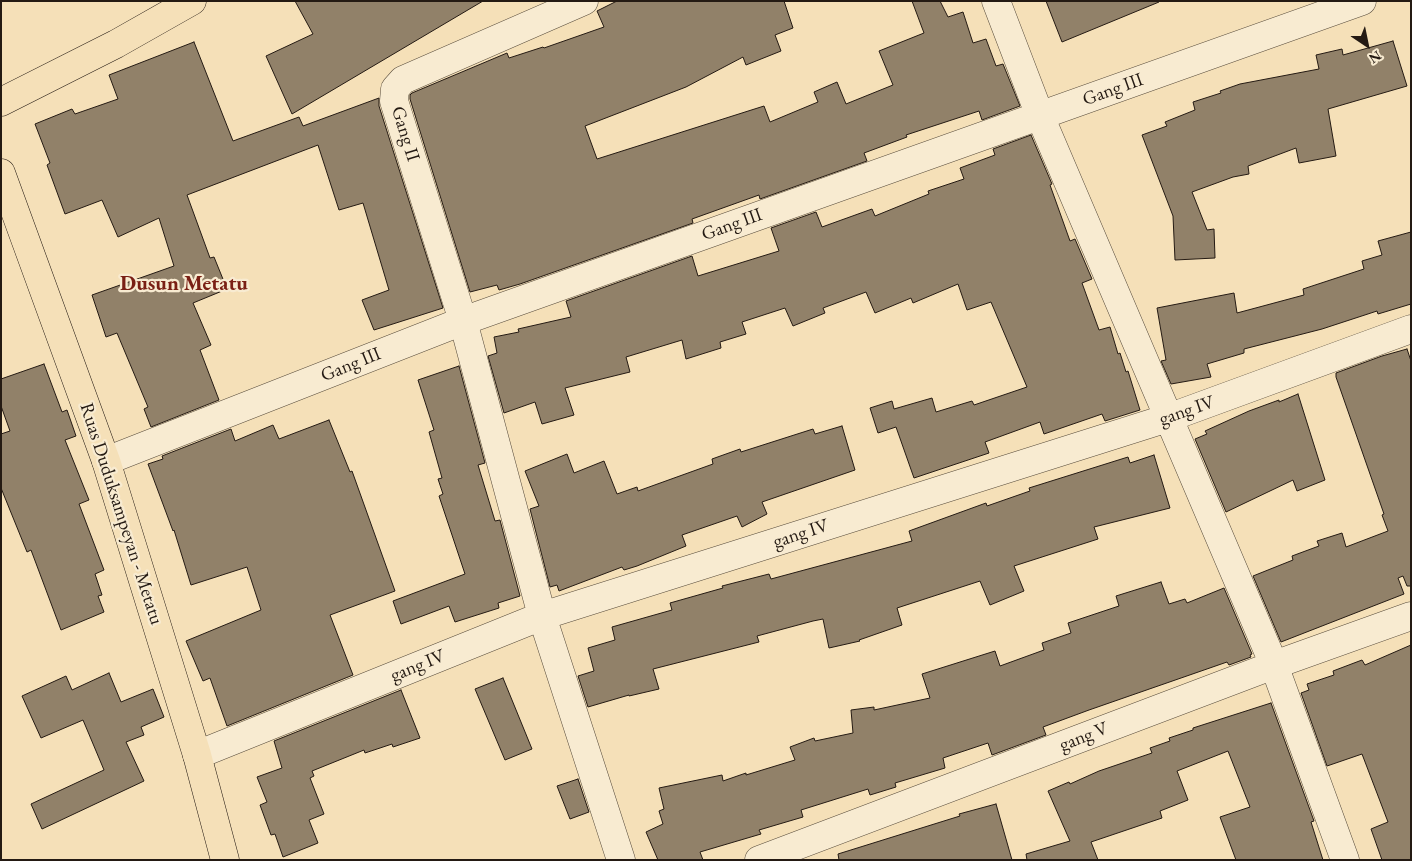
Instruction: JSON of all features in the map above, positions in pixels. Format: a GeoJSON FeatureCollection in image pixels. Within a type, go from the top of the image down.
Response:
{"type":"FeatureCollection","features":[{"type":"Feature","properties":{"kind":"main road"},"geometry":{"type":"LineString","coordinates":[[1,102],[116,44],[192,1]]}},
{"type":"Feature","properties":{"kind":"main road","name":"Ruas Duduksampeyan - Metatu"},"geometry":{"type":"LineString","coordinates":[[1,172],[106,461],[197,755],[225,860]]}},
{"type":"Feature","properties":{"kind":"street","name":"Gang II"},"geometry":{"type":"LineString","coordinates":[[584,1],[403,80],[395,89],[394,101],[463,321],[542,616],[622,860]]}},
{"type":"Feature","properties":{"kind":"street"},"geometry":{"type":"LineString","coordinates":[[996,1],[1040,116],[1274,665],[1346,860]]}},
{"type":"Feature","properties":{"kind":"street","name":"Gang III"},"geometry":{"type":"LineString","coordinates":[[106,461],[463,321],[1362,1]]}},
{"type":"Feature","properties":{"kind":"street","name":"gang IV"},"geometry":{"type":"LineString","coordinates":[[197,755],[542,616],[1168,418],[1411,329]]}},
{"type":"Feature","properties":{"kind":"street","name":"gang V"},"geometry":{"type":"LineString","coordinates":[[758,860],[1274,665],[1411,616]]}},
{"type":"Feature","properties":{"kind":"building"},"geometry":{"type":"Polygon","coordinates":[[[295,1],[483,1],[292,114],[266,56],[313,34],[295,1]]]}},
{"type":"Feature","properties":{"kind":"building"},"geometry":{"type":"Polygon","coordinates":[[[617,1],[784,1],[793,28],[775,35],[781,51],[746,65],[743,57],[686,87],[585,126],[597,159],[764,106],[770,122],[818,102],[814,92],[837,82],[846,104],[893,85],[879,51],[924,33],[912,1],[940,1],[948,17],[963,12],[973,43],[986,39],[996,66],[1003,64],[1020,106],[982,120],[979,111],[906,135],[907,137],[864,153],[867,161],[760,199],[759,195],[692,219],[693,223],[520,284],[499,290],[497,285],[470,292],[410,95],[507,53],[509,58],[604,27],[597,11],[617,1]]]}},
{"type":"Feature","properties":{"kind":"building"},"geometry":{"type":"Polygon","coordinates":[[[1046,1],[1158,1],[1159,2],[1062,42],[1046,1]]]}},
{"type":"Feature","properties":{"kind":"building"},"geometry":{"type":"Polygon","coordinates":[[[1393,41],[1407,86],[1328,109],[1336,156],[1299,163],[1296,148],[1248,166],[1249,174],[1233,177],[1192,192],[1207,230],[1214,229],[1215,258],[1175,260],[1173,216],[1142,135],[1167,126],[1165,122],[1195,110],[1193,102],[1221,93],[1220,91],[1240,84],[1319,69],[1316,55],[1342,49],[1343,55],[1393,41]]]}},
{"type":"Feature","properties":{"kind":"building"},"geometry":{"type":"Polygon","coordinates":[[[194,42],[233,141],[299,117],[303,126],[379,98],[379,106],[443,308],[374,330],[362,300],[389,290],[363,203],[339,210],[318,145],[187,195],[210,258],[214,257],[227,289],[193,303],[211,345],[200,350],[219,400],[151,427],[144,409],[148,407],[117,333],[106,337],[92,295],[174,266],[159,218],[118,237],[102,200],[65,214],[47,165],[50,163],[35,124],[72,109],[75,114],[118,99],[109,75],[194,42]]]}},
{"type":"Feature","properties":{"kind":"building"},"geometry":{"type":"Polygon","coordinates":[[[1031,135],[1052,184],[1050,185],[1070,241],[1075,239],[1092,279],[1082,283],[1099,330],[1110,327],[1118,354],[1120,353],[1126,372],[1128,371],[1140,410],[1105,421],[1102,414],[1044,434],[1040,422],[985,442],[989,453],[914,478],[896,427],[878,433],[870,408],[892,401],[894,409],[932,398],[936,412],[972,401],[974,405],[1027,387],[991,302],[967,310],[958,284],[913,303],[911,298],[875,313],[866,292],[823,308],[825,313],[793,326],[785,308],[742,322],[746,334],[720,342],[721,348],[686,359],[682,340],[626,357],[630,372],[565,388],[574,415],[542,424],[535,402],[504,413],[488,356],[497,353],[494,337],[519,332],[518,329],[571,317],[566,301],[692,256],[698,276],[779,251],[771,228],[816,212],[822,227],[872,209],[875,216],[929,194],[928,191],[964,179],[960,168],[995,155],[993,149],[1031,135]]]}},
{"type":"Feature","properties":{"kind":"building"},"geometry":{"type":"Polygon","coordinates":[[[1411,232],[1411,304],[1378,314],[1377,311],[1322,329],[1244,349],[1244,353],[1207,364],[1211,377],[1171,384],[1161,361],[1166,360],[1157,308],[1234,293],[1237,313],[1304,295],[1303,289],[1364,269],[1362,261],[1382,255],[1378,241],[1411,232]]]}},
{"type":"Feature","properties":{"kind":"building"},"geometry":{"type":"Polygon","coordinates":[[[1407,349],[1411,361],[1411,586],[1407,586],[1403,576],[1398,578],[1404,594],[1281,642],[1253,576],[1293,560],[1292,556],[1319,546],[1317,541],[1342,533],[1346,547],[1388,531],[1382,515],[1384,514],[1336,373],[1407,349]]]}},
{"type":"Feature","properties":{"kind":"building"},"geometry":{"type":"Polygon","coordinates":[[[44,364],[62,412],[67,410],[76,436],[65,440],[89,500],[79,504],[104,570],[95,574],[102,595],[98,596],[104,612],[61,630],[31,550],[27,552],[1,488],[1,434],[10,431],[1,406],[1,379],[44,364]]]}},
{"type":"Feature","properties":{"kind":"building"},"geometry":{"type":"Polygon","coordinates":[[[459,366],[485,463],[478,465],[495,521],[500,520],[520,596],[498,603],[499,608],[455,622],[449,606],[401,624],[393,601],[465,574],[439,496],[443,494],[438,479],[442,478],[429,432],[434,430],[418,380],[459,366]]]}},
{"type":"Feature","properties":{"kind":"building"},"geometry":{"type":"Polygon","coordinates":[[[1298,394],[1325,480],[1297,491],[1293,480],[1226,512],[1195,439],[1207,434],[1205,431],[1249,411],[1298,394]]]}},
{"type":"Feature","properties":{"kind":"building"},"geometry":{"type":"Polygon","coordinates":[[[329,420],[350,472],[352,471],[395,591],[330,615],[353,675],[227,726],[210,678],[203,681],[186,641],[261,610],[247,567],[191,585],[174,530],[148,464],[163,459],[162,456],[231,429],[235,441],[273,425],[279,439],[329,420]]]}},
{"type":"Feature","properties":{"kind":"building"},"geometry":{"type":"Polygon","coordinates":[[[842,426],[855,470],[762,502],[767,514],[742,527],[737,516],[682,535],[686,546],[637,566],[624,570],[622,567],[559,591],[557,585],[550,587],[530,509],[539,506],[525,471],[567,454],[574,473],[604,461],[617,494],[637,487],[638,491],[713,464],[712,459],[740,449],[741,452],[813,429],[815,434],[842,426]]]}},
{"type":"Feature","properties":{"kind":"building"},"geometry":{"type":"Polygon","coordinates":[[[1154,455],[1170,508],[1094,527],[1098,539],[1014,566],[1024,591],[990,605],[980,581],[897,608],[902,625],[860,641],[829,648],[823,619],[813,621],[757,636],[759,642],[653,669],[659,689],[629,695],[588,707],[578,676],[594,671],[588,648],[615,640],[612,627],[672,610],[670,603],[723,588],[722,586],[769,574],[771,579],[912,541],[909,531],[986,503],[987,506],[1030,491],[1029,488],[1128,457],[1130,463],[1154,455]]]}},
{"type":"Feature","properties":{"kind":"building"},"geometry":{"type":"Polygon","coordinates":[[[1161,582],[1169,604],[1185,599],[1187,603],[1224,588],[1252,654],[1250,655],[1251,657],[1229,665],[1227,662],[1043,727],[1046,735],[992,755],[988,743],[943,758],[945,768],[895,783],[896,787],[870,795],[868,789],[801,810],[803,817],[759,830],[761,834],[700,852],[703,860],[658,860],[646,832],[663,824],[659,811],[664,809],[659,788],[722,775],[723,781],[795,760],[790,747],[814,738],[815,741],[853,733],[851,710],[874,707],[874,710],[930,698],[922,674],[995,651],[1000,666],[1044,650],[1042,643],[1071,633],[1068,623],[1119,606],[1116,596],[1161,582]]]}},
{"type":"Feature","properties":{"kind":"building"},"geometry":{"type":"Polygon","coordinates":[[[1411,645],[1411,860],[1382,860],[1371,829],[1388,822],[1362,754],[1327,766],[1301,693],[1309,690],[1307,684],[1334,675],[1333,671],[1362,660],[1365,665],[1411,645]]]}},
{"type":"Feature","properties":{"kind":"building"},"geometry":{"type":"Polygon","coordinates":[[[109,673],[121,702],[153,689],[164,717],[141,727],[144,735],[126,742],[144,781],[42,829],[31,804],[104,770],[83,720],[41,738],[22,696],[66,676],[72,690],[109,673]]]}},
{"type":"Feature","properties":{"kind":"building"},"geometry":{"type":"Polygon","coordinates":[[[503,678],[532,749],[505,760],[475,689],[503,678]]]}},
{"type":"Feature","properties":{"kind":"building"},"geometry":{"type":"Polygon","coordinates":[[[401,690],[420,738],[393,747],[392,744],[365,753],[364,750],[312,771],[314,776],[310,778],[324,814],[309,820],[318,843],[283,857],[275,834],[271,835],[260,805],[267,802],[257,777],[282,768],[274,741],[401,690]]]}},
{"type":"Feature","properties":{"kind":"building"},"geometry":{"type":"Polygon","coordinates":[[[1271,703],[1314,821],[1311,822],[1323,860],[1236,860],[1220,817],[1250,807],[1228,751],[1177,771],[1188,800],[1160,811],[1162,818],[1091,842],[1098,860],[1027,860],[1026,854],[1070,841],[1048,791],[1152,753],[1150,748],[1170,741],[1169,738],[1193,730],[1193,728],[1271,703]]]}},
{"type":"Feature","properties":{"kind":"building"},"geometry":{"type":"Polygon","coordinates":[[[578,779],[589,812],[570,819],[557,786],[578,779]]]}},
{"type":"Feature","properties":{"kind":"building"},"geometry":{"type":"Polygon","coordinates":[[[996,804],[1012,860],[839,860],[838,854],[960,816],[959,814],[996,804]]]}},
{"type":"Feature","properties":{"kind":"district","name":"Dusun Metatu"},"geometry":{"type":"Point","coordinates":[184,284]}}]}
